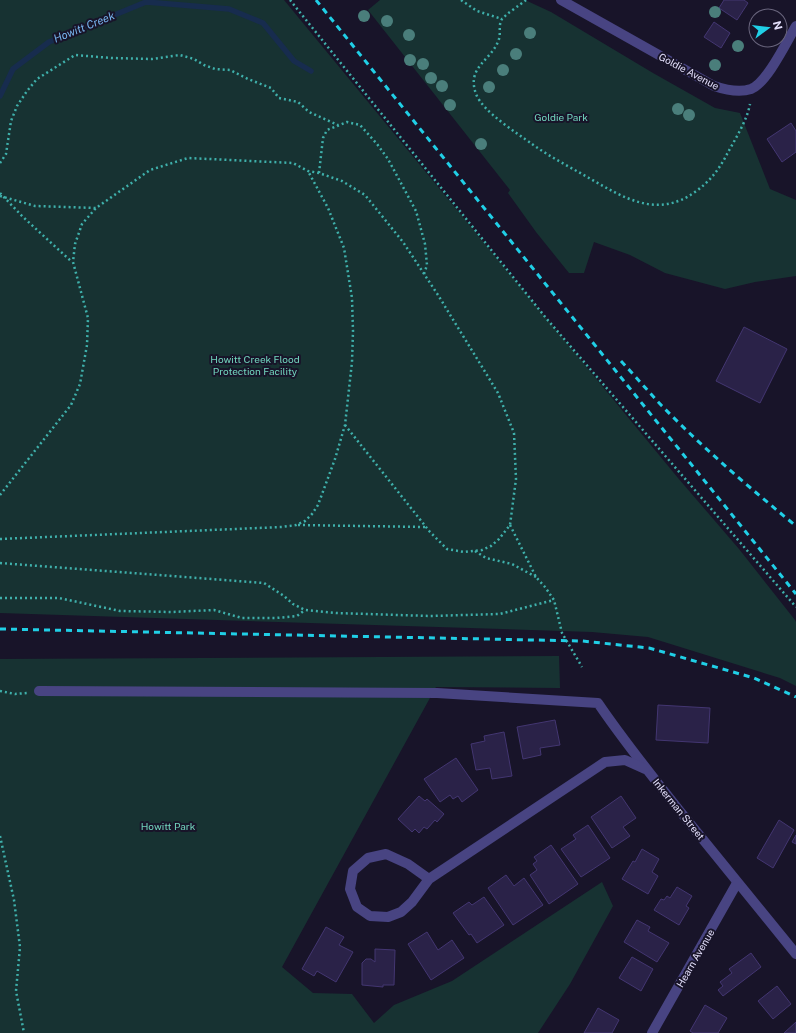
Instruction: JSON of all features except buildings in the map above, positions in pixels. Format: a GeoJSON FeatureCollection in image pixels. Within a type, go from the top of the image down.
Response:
{"type":"FeatureCollection","features":[{"type":"Feature","properties":{"kind":"street","name":"Goldie Avenue"},"geometry":{"type":"LineString","coordinates":[[561,0],[714,86],[724,90],[752,88]]}},
{"type":"Feature","properties":{"kind":"street"},"geometry":{"type":"LineString","coordinates":[[752,88],[760,83],[767,75],[796,26]]}},
{"type":"Feature","properties":{"kind":"street"},"geometry":{"type":"LineString","coordinates":[[39,691],[437,693],[598,703],[616,730],[648,771]]}},
{"type":"Feature","properties":{"kind":"street","name":"Inkerman Street"},"geometry":{"type":"LineString","coordinates":[[429,879],[408,864],[386,854],[368,858],[354,871],[350,889],[357,907],[370,916],[388,917],[401,912],[412,902],[429,879],[605,762],[625,760],[648,771],[796,954]]}},
{"type":"Feature","properties":{"kind":"street","name":"Hearn Avenue"},"geometry":{"type":"LineString","coordinates":[[652,1033],[738,883]]}},
{"type":"Feature","properties":{"kind":"path"},"geometry":{"type":"LineString","coordinates":[[290,0],[546,318],[796,607]]}},
{"type":"Feature","properties":{"kind":"path"},"geometry":{"type":"LineString","coordinates":[[461,0],[477,11],[502,19]]}},
{"type":"Feature","properties":{"kind":"path"},"geometry":{"type":"LineString","coordinates":[[526,0],[502,19],[499,39],[493,52],[480,64],[476,72],[474,84],[476,95],[482,105],[497,119],[542,152],[605,187],[638,202],[653,205],[674,204],[685,199],[712,178],[735,141],[749,108],[752,88]]}},
{"type":"Feature","properties":{"kind":"path"},"geometry":{"type":"LineString","coordinates":[[0,163],[6,154],[11,120],[17,106],[27,91],[37,79],[75,55],[152,59],[180,54],[215,69],[230,70],[271,88],[279,98],[298,102],[309,112],[338,125]]}},
{"type":"Feature","properties":{"kind":"path"},"geometry":{"type":"LineString","coordinates":[[319,173],[323,138],[327,130],[347,122],[360,125],[388,159],[416,211],[425,244],[428,265],[424,274]]}},
{"type":"Feature","properties":{"kind":"path"},"geometry":{"type":"LineString","coordinates":[[0,495],[72,405],[80,384],[87,345],[88,318],[73,262],[75,244],[82,224],[96,208],[150,170],[188,158],[293,164],[308,171],[342,181],[365,195],[403,242],[498,393],[514,433],[516,479],[510,525],[499,539],[491,546],[482,550],[464,552],[447,549],[426,527],[344,425]]}},
{"type":"Feature","properties":{"kind":"path"},"geometry":{"type":"LineString","coordinates":[[296,525],[305,521],[318,505],[335,459],[344,425],[352,362],[353,331],[349,273],[344,248],[328,208],[308,171]]}},
{"type":"Feature","properties":{"kind":"path"},"geometry":{"type":"LineString","coordinates":[[0,194],[73,262]]}},
{"type":"Feature","properties":{"kind":"path"},"geometry":{"type":"LineString","coordinates":[[6,198],[35,206],[96,208]]}},
{"type":"Feature","properties":{"kind":"path"},"geometry":{"type":"LineString","coordinates":[[0,540],[282,527],[296,525],[426,527]]}},
{"type":"Feature","properties":{"kind":"path"},"geometry":{"type":"LineString","coordinates":[[510,525],[536,578]]}},
{"type":"Feature","properties":{"kind":"path"},"geometry":{"type":"LineString","coordinates":[[475,551],[486,558],[512,564],[536,578],[545,587],[554,600],[562,633],[582,667]]}},
{"type":"Feature","properties":{"kind":"path"},"geometry":{"type":"LineString","coordinates":[[0,564],[264,583],[284,596],[293,604],[305,610],[336,613],[430,616],[500,614],[554,600]]}},
{"type":"Feature","properties":{"kind":"path"},"geometry":{"type":"LineString","coordinates":[[0,598],[59,598],[120,611],[171,612],[214,610],[242,618],[276,618],[297,616],[305,610]]}},
{"type":"Feature","properties":{"kind":"path"},"geometry":{"type":"LineString","coordinates":[[0,691],[15,694],[39,691]]}},
{"type":"Feature","properties":{"kind":"path"},"geometry":{"type":"LineString","coordinates":[[0,836],[14,900],[20,947],[16,991],[24,1033]]}},
{"type":"Feature","properties":{"kind":"green space","name":"Howitt Creek Flood Protection Facility"},"geometry":{"type":"Polygon","coordinates":[[[0,0],[284,0],[678,478],[739,549],[795,620],[796,686],[780,678],[648,637],[592,632],[0,613],[0,0]]]}},
{"type":"Feature","properties":{"kind":"green space","name":"Goldie Park"},"geometry":{"type":"Polygon","coordinates":[[[380,0],[525,0],[551,12],[715,108],[740,113],[770,189],[796,200],[796,276],[755,282],[725,289],[665,273],[630,255],[594,242],[584,273],[569,273],[536,232],[508,193],[510,190],[368,10],[380,0]]]}},
{"type":"Feature","properties":{"kind":"green space","name":"Howitt Park"},"geometry":{"type":"Polygon","coordinates":[[[559,656],[560,688],[436,687],[282,967],[313,993],[352,994],[374,1023],[394,1005],[452,981],[602,882],[613,906],[570,984],[538,1033],[0,1033],[0,659],[559,656]]]}},
{"type":"Feature","properties":{"kind":"waterway","name":"Howitt Creek"},"geometry":{"type":"LineString","coordinates":[[0,96],[13,69],[49,42],[146,2],[229,9],[263,23],[294,61],[311,71]]}},
{"type":"Feature","properties":{"kind":"railway"},"geometry":{"type":"LineString","coordinates":[[316,0],[796,594]]}},
{"type":"Feature","properties":{"kind":"railway"},"geometry":{"type":"LineString","coordinates":[[621,361],[662,406],[694,438],[744,483],[796,526]]}},
{"type":"Feature","properties":{"kind":"railway"},"geometry":{"type":"LineString","coordinates":[[0,629],[582,641],[649,648],[754,678],[796,697]]}}]}
